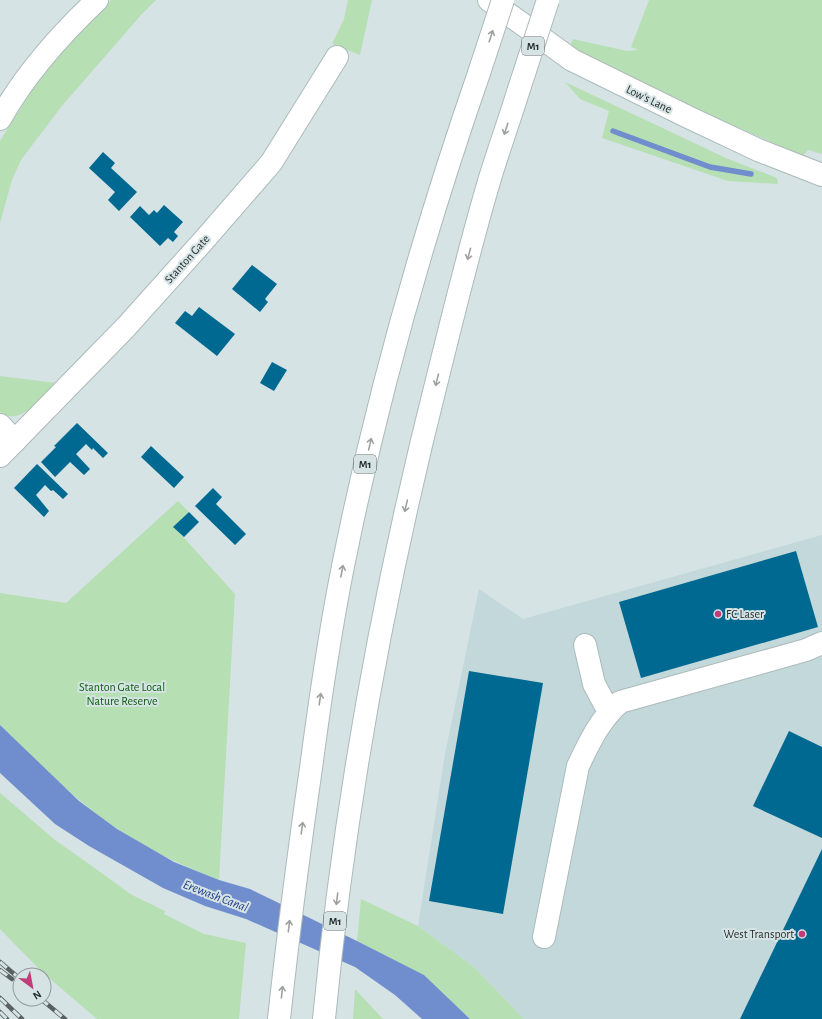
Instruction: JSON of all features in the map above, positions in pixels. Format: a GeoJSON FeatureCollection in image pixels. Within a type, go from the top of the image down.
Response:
{"type":"FeatureCollection","features":[{"type":"Feature","properties":{"kind":"main road"},"geometry":{"type":"LineString","coordinates":[[0,119],[7,105],[41,59],[97,0]]}},
{"type":"Feature","properties":{"kind":"main road","name":"Low's Lane"},"geometry":{"type":"LineString","coordinates":[[489,0],[572,60],[688,118],[758,150],[822,175]]}},
{"type":"Feature","properties":{"kind":"main road","name":"M1"},"geometry":{"type":"LineString","coordinates":[[279,1019],[296,866],[327,652],[348,541],[370,446],[423,243],[502,0]]}},
{"type":"Feature","properties":{"kind":"main road","name":"M1"},"geometry":{"type":"LineString","coordinates":[[324,1019],[327,981],[342,860],[376,654],[398,543],[421,442],[490,179],[548,0]]}},
{"type":"Feature","properties":{"kind":"main road","name":"Stanton Gate"},"geometry":{"type":"LineString","coordinates":[[0,425],[7,449],[126,327],[271,163],[337,57]]}},
{"type":"Feature","properties":{"kind":"main road"},"geometry":{"type":"LineString","coordinates":[[544,937],[578,766],[590,741],[609,712],[620,702],[806,650],[822,643]]}},
{"type":"Feature","properties":{"kind":"main road"},"geometry":{"type":"LineString","coordinates":[[585,646],[594,684],[609,712]]}},
{"type":"Feature","properties":{"kind":"shaded area"},"geometry":{"type":"Polygon","coordinates":[[[822,535],[822,1019],[524,1019],[474,967],[418,926],[445,754],[479,589],[523,619],[822,535]]]}},
{"type":"Feature","properties":{"kind":"green space"},"geometry":{"type":"Polygon","coordinates":[[[111,0],[156,0],[141,15],[61,107],[21,160],[12,180],[0,223],[0,141],[32,90],[44,74],[83,28],[111,0]]]}},
{"type":"Feature","properties":{"kind":"green space"},"geometry":{"type":"Polygon","coordinates":[[[348,0],[372,0],[360,55],[332,44],[344,19],[348,0]]]}},
{"type":"Feature","properties":{"kind":"green space"},"geometry":{"type":"Polygon","coordinates":[[[649,0],[822,0],[822,154],[808,150],[803,156],[653,89],[570,47],[573,39],[627,51],[638,50],[631,47],[649,0]]]}},
{"type":"Feature","properties":{"kind":"green space"},"geometry":{"type":"Polygon","coordinates":[[[565,82],[726,158],[777,178],[778,184],[728,181],[602,138],[609,111],[580,99],[565,82]]]}},
{"type":"Feature","properties":{"kind":"green space"},"geometry":{"type":"Polygon","coordinates":[[[0,376],[56,383],[35,405],[28,410],[22,414],[9,416],[0,412],[0,376]]]}},
{"type":"Feature","properties":{"kind":"green space","name":"Stanton Gate Local Nature Reserve"},"geometry":{"type":"Polygon","coordinates":[[[178,501],[189,512],[174,527],[235,594],[219,880],[153,850],[128,836],[100,817],[70,792],[0,725],[0,593],[66,603],[178,501]]]}},
{"type":"Feature","properties":{"kind":"green space"},"geometry":{"type":"Polygon","coordinates":[[[0,793],[55,840],[132,895],[165,911],[164,914],[204,934],[246,943],[239,1019],[97,1019],[52,981],[52,967],[37,967],[0,929],[0,793]]]}},
{"type":"Feature","properties":{"kind":"green space"},"geometry":{"type":"Polygon","coordinates":[[[361,899],[418,926],[474,967],[524,1019],[470,1019],[424,975],[357,941],[361,899]]]}},
{"type":"Feature","properties":{"kind":"green space"},"geometry":{"type":"Polygon","coordinates":[[[355,989],[383,1019],[353,1019],[355,989]]]}},
{"type":"Feature","properties":{"kind":"water","name":"Erewash Canal"},"geometry":{"type":"Polygon","coordinates":[[[0,725],[79,801],[117,829],[174,862],[219,880],[250,889],[424,975],[470,1019],[422,1019],[395,995],[355,967],[246,919],[205,906],[163,888],[89,846],[55,824],[0,773],[0,725]]]}},
{"type":"Feature","properties":{"kind":"building"},"geometry":{"type":"Polygon","coordinates":[[[103,152],[115,163],[111,168],[137,192],[119,211],[108,200],[115,192],[89,168],[103,152]]]}},
{"type":"Feature","properties":{"kind":"building"},"geometry":{"type":"Polygon","coordinates":[[[164,205],[183,222],[174,232],[178,236],[173,242],[168,238],[160,246],[130,217],[140,206],[149,215],[154,210],[157,213],[164,205]]]}},
{"type":"Feature","properties":{"kind":"building"},"geometry":{"type":"Polygon","coordinates":[[[252,265],[277,284],[265,299],[268,302],[260,312],[232,289],[252,265]]]}},
{"type":"Feature","properties":{"kind":"building"},"geometry":{"type":"Polygon","coordinates":[[[199,307],[235,334],[217,356],[175,323],[185,311],[192,316],[199,307]]]}},
{"type":"Feature","properties":{"kind":"building"},"geometry":{"type":"Polygon","coordinates":[[[272,362],[287,370],[274,391],[260,383],[272,362]]]}},
{"type":"Feature","properties":{"kind":"building"},"geometry":{"type":"Polygon","coordinates":[[[77,423],[108,453],[103,458],[93,448],[92,450],[86,444],[76,454],[90,469],[84,475],[70,462],[55,477],[41,462],[56,447],[54,446],[77,423]]]}},
{"type":"Feature","properties":{"kind":"building"},"geometry":{"type":"Polygon","coordinates":[[[151,446],[184,477],[174,488],[141,457],[151,446]]]}},
{"type":"Feature","properties":{"kind":"building"},"geometry":{"type":"Polygon","coordinates":[[[37,464],[68,494],[63,499],[45,485],[36,495],[49,511],[44,517],[14,488],[37,464]]]}},
{"type":"Feature","properties":{"kind":"building"},"geometry":{"type":"Polygon","coordinates":[[[213,488],[222,497],[216,504],[246,534],[235,545],[195,506],[213,488]]]}},
{"type":"Feature","properties":{"kind":"building"},"geometry":{"type":"Polygon","coordinates":[[[189,512],[199,522],[184,537],[173,527],[189,512]]]}},
{"type":"Feature","properties":{"kind":"building","name":"FC Laser"},"geometry":{"type":"Polygon","coordinates":[[[796,551],[818,627],[641,678],[619,602],[796,551]]]}},
{"type":"Feature","properties":{"kind":"building"},"geometry":{"type":"Polygon","coordinates":[[[469,671],[543,683],[503,914],[429,901],[469,671]]]}},
{"type":"Feature","properties":{"kind":"building"},"geometry":{"type":"Polygon","coordinates":[[[789,731],[822,747],[822,838],[753,806],[789,731]]]}},
{"type":"Feature","properties":{"kind":"building","name":"West Transport"},"geometry":{"type":"Polygon","coordinates":[[[822,849],[822,1019],[740,1019],[822,849]]]}},
{"type":"Feature","properties":{"kind":"waterway"},"geometry":{"type":"LineString","coordinates":[[613,131],[710,167],[751,174]]}},
{"type":"Feature","properties":{"kind":"railway"},"geometry":{"type":"LineString","coordinates":[[0,962],[12,972]]}},
{"type":"Feature","properties":{"kind":"railway"},"geometry":{"type":"LineString","coordinates":[[0,970],[12,979]]}},
{"type":"Feature","properties":{"kind":"railway"},"geometry":{"type":"LineString","coordinates":[[0,998],[22,1019]]}},
{"type":"Feature","properties":{"kind":"railway"},"geometry":{"type":"LineString","coordinates":[[51,1007],[65,1019]]}},
{"type":"Feature","properties":{"kind":"railway"},"geometry":{"type":"LineString","coordinates":[[0,1012],[7,1019]]}},
{"type":"Feature","properties":{"kind":"place","name":"FC Laser"},"geometry":{"type":"Point","coordinates":[718,614]}},
{"type":"Feature","properties":{"kind":"place","name":"West Transport"},"geometry":{"type":"Point","coordinates":[802,934]}}]}
